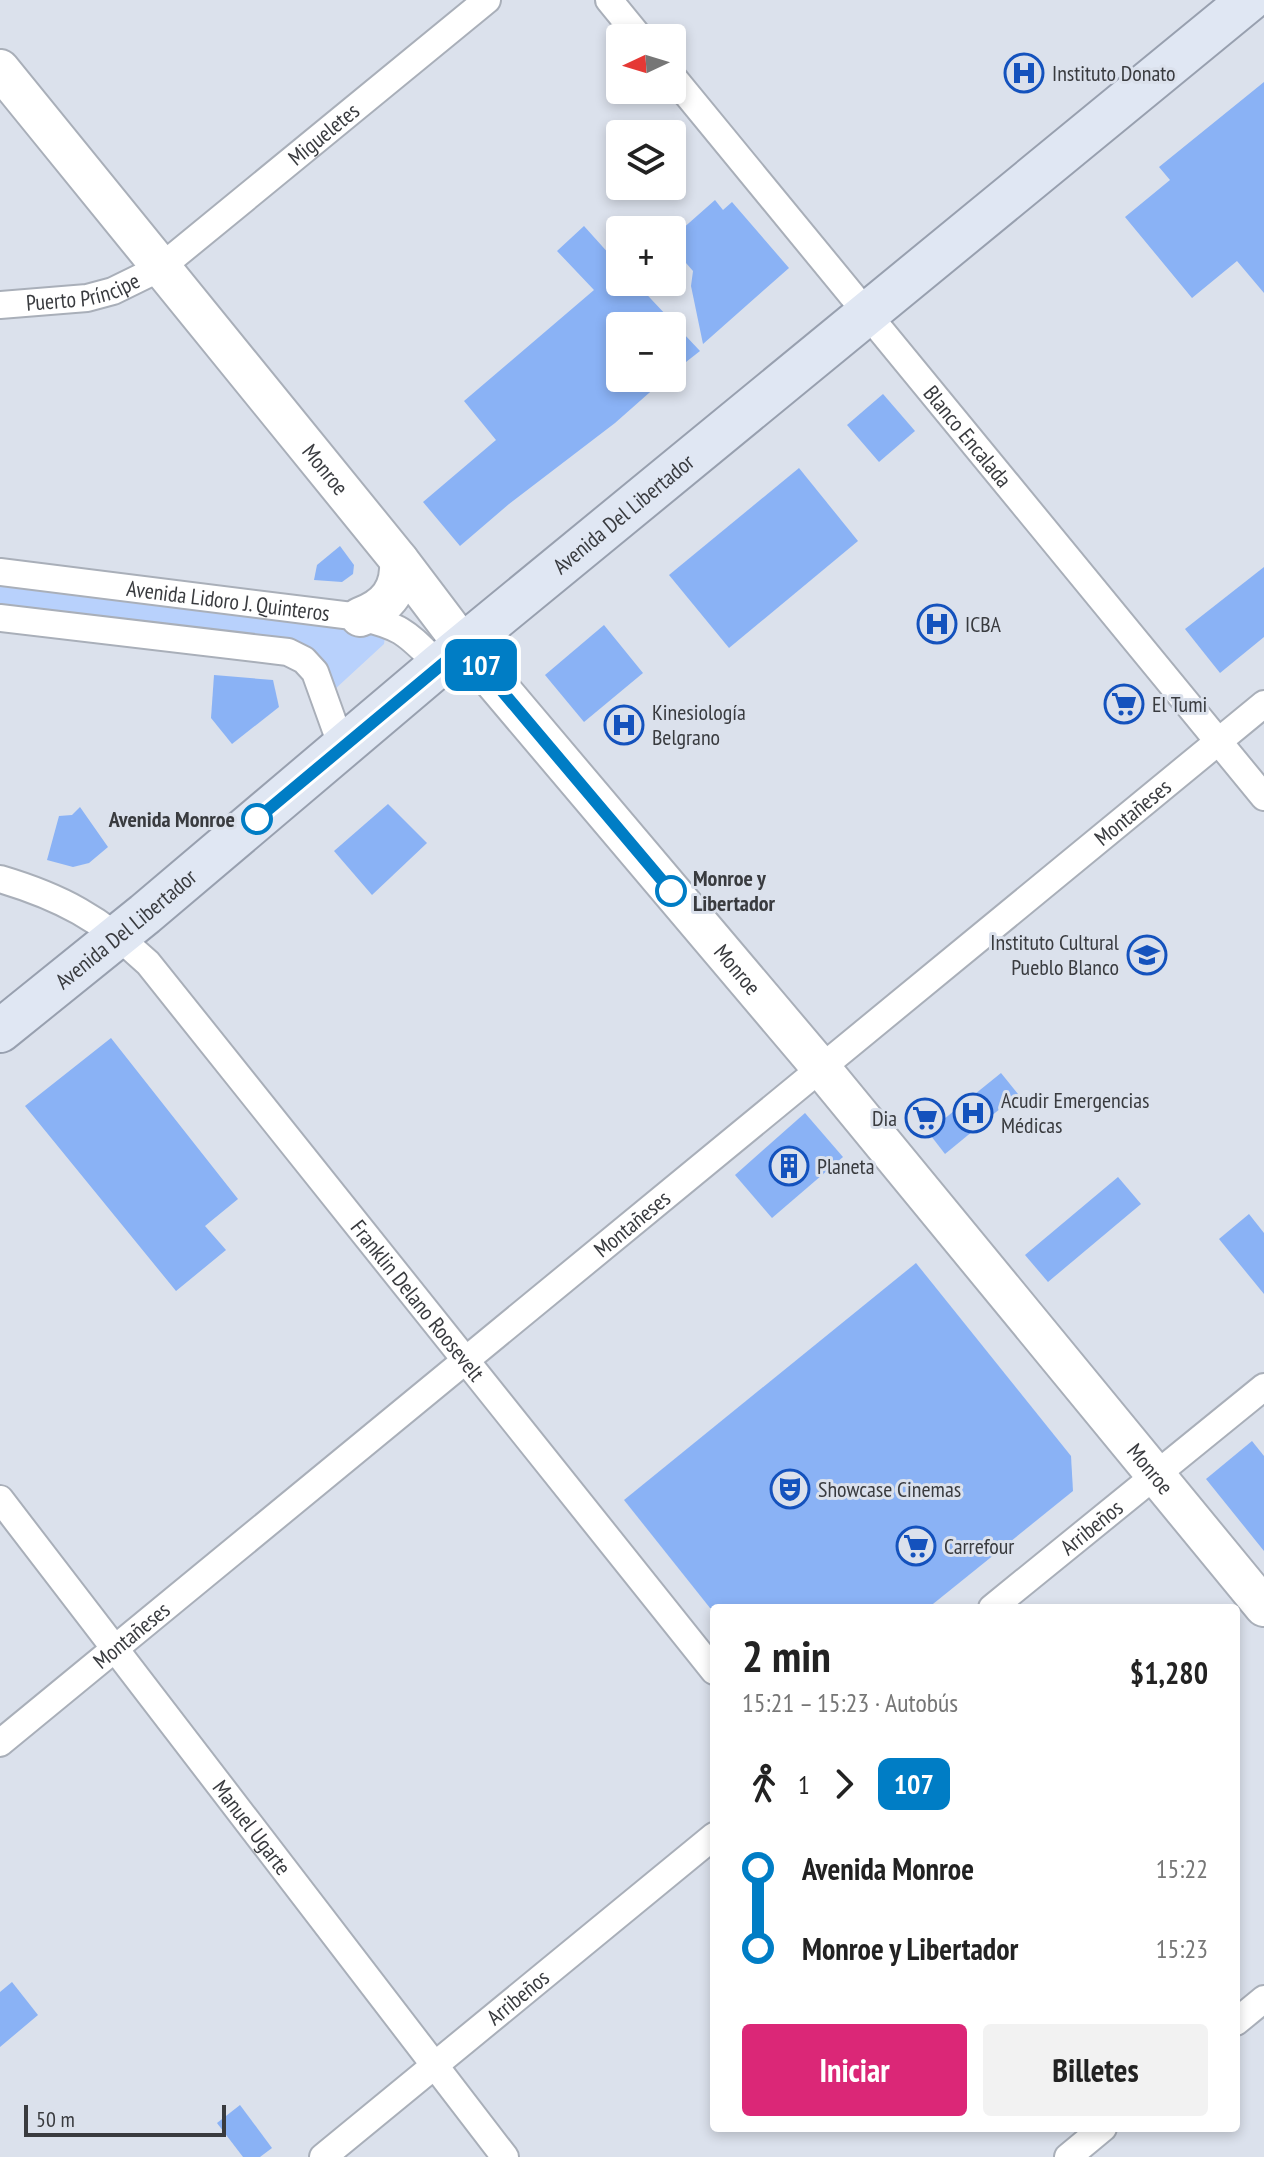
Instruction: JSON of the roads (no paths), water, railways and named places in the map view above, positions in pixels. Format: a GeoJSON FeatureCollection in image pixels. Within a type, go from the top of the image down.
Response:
{"type":"FeatureCollection","features":[{"type":"Feature","properties":{"kind":"main road","name":"Avenida Del Libertador"},"geometry":{"type":"LineString","coordinates":[[0,1031],[451,655],[1249,0]]}},
{"type":"Feature","properties":{"kind":"main road","name":"Monroe"},"geometry":{"type":"LineString","coordinates":[[0,69],[399,560],[451,655],[821,1068],[1264,1607]]}},
{"type":"Feature","properties":{"kind":"main road"},"geometry":{"type":"LineString","coordinates":[[360,617],[376,611],[389,600],[400,574],[399,560]]}},
{"type":"Feature","properties":{"kind":"street","name":"Migueletes"},"geometry":{"type":"LineString","coordinates":[[160,268],[487,0]]}},
{"type":"Feature","properties":{"kind":"street"},"geometry":{"type":"LineString","coordinates":[[609,0],[629,24]]}},
{"type":"Feature","properties":{"kind":"street","name":"Blanco Encalada"},"geometry":{"type":"LineString","coordinates":[[686,93],[1264,797]]}},
{"type":"Feature","properties":{"kind":"street","name":"Puerto Príncipe"},"geometry":{"type":"LineString","coordinates":[[0,305],[87,298],[113,291],[160,268]]}},
{"type":"Feature","properties":{"kind":"street","name":"Avenida Lidoro J. Quinteros"},"geometry":{"type":"LineString","coordinates":[[0,572],[360,617],[393,625],[451,655]]}},
{"type":"Feature","properties":{"kind":"street","name":"Avenida Lidoro J. Quinteros"},"geometry":{"type":"LineString","coordinates":[[0,618],[288,652],[304,660],[315,672],[342,747]]}},
{"type":"Feature","properties":{"kind":"street","name":"Montañeses"},"geometry":{"type":"LineString","coordinates":[[0,1743],[1264,704]]}},
{"type":"Feature","properties":{"kind":"street","name":"Franklin Delano Roosevelt"},"geometry":{"type":"LineString","coordinates":[[0,879],[45,893],[118,935],[160,978],[710,1666]]}},
{"type":"Feature","properties":{"kind":"street","name":"Arribeños"},"geometry":{"type":"LineString","coordinates":[[997,1604],[1264,1387]]}},
{"type":"Feature","properties":{"kind":"street","name":"Manuel Ugarte"},"geometry":{"type":"LineString","coordinates":[[0,1499],[505,2157]]}},
{"type":"Feature","properties":{"kind":"street","name":"Arribeños"},"geometry":{"type":"LineString","coordinates":[[323,2157],[710,1839]]}},
{"type":"Feature","properties":{"kind":"street"},"geometry":{"type":"LineString","coordinates":[[1240,2019],[1264,1999]]}},
{"type":"Feature","properties":{"kind":"place","name":"Instituto Donato"},"geometry":{"type":"Point","coordinates":[1024,73]}},
{"type":"Feature","properties":{"kind":"place","name":"ICBA"},"geometry":{"type":"Point","coordinates":[937,624]}},
{"type":"Feature","properties":{"kind":"place","name":"El Tumi"},"geometry":{"type":"Point","coordinates":[1124,704]}},
{"type":"Feature","properties":{"kind":"place","name":"Kinesiología Belgrano"},"geometry":{"type":"Point","coordinates":[624,725]}},
{"type":"Feature","properties":{"kind":"place","name":"Avenida Monroe"},"geometry":{"type":"Point","coordinates":[257,819]}},
{"type":"Feature","properties":{"kind":"place","name":"Monroe y Libertador"},"geometry":{"type":"Point","coordinates":[671,891]}},
{"type":"Feature","properties":{"kind":"place","name":"Instituto Cultural Pueblo Blanco"},"geometry":{"type":"Point","coordinates":[1147,955]}},
{"type":"Feature","properties":{"kind":"place","name":"Acudir Emergencias Médicas"},"geometry":{"type":"Point","coordinates":[973,1113]}},
{"type":"Feature","properties":{"kind":"place","name":"Dia"},"geometry":{"type":"Point","coordinates":[925,1118]}},
{"type":"Feature","properties":{"kind":"place","name":"Planeta"},"geometry":{"type":"Point","coordinates":[789,1166]}},
{"type":"Feature","properties":{"kind":"place","name":"Showcase Cinemas"},"geometry":{"type":"Point","coordinates":[790,1489]}},
{"type":"Feature","properties":{"kind":"place","name":"Carrefour"},"geometry":{"type":"Point","coordinates":[916,1546]}}]}
